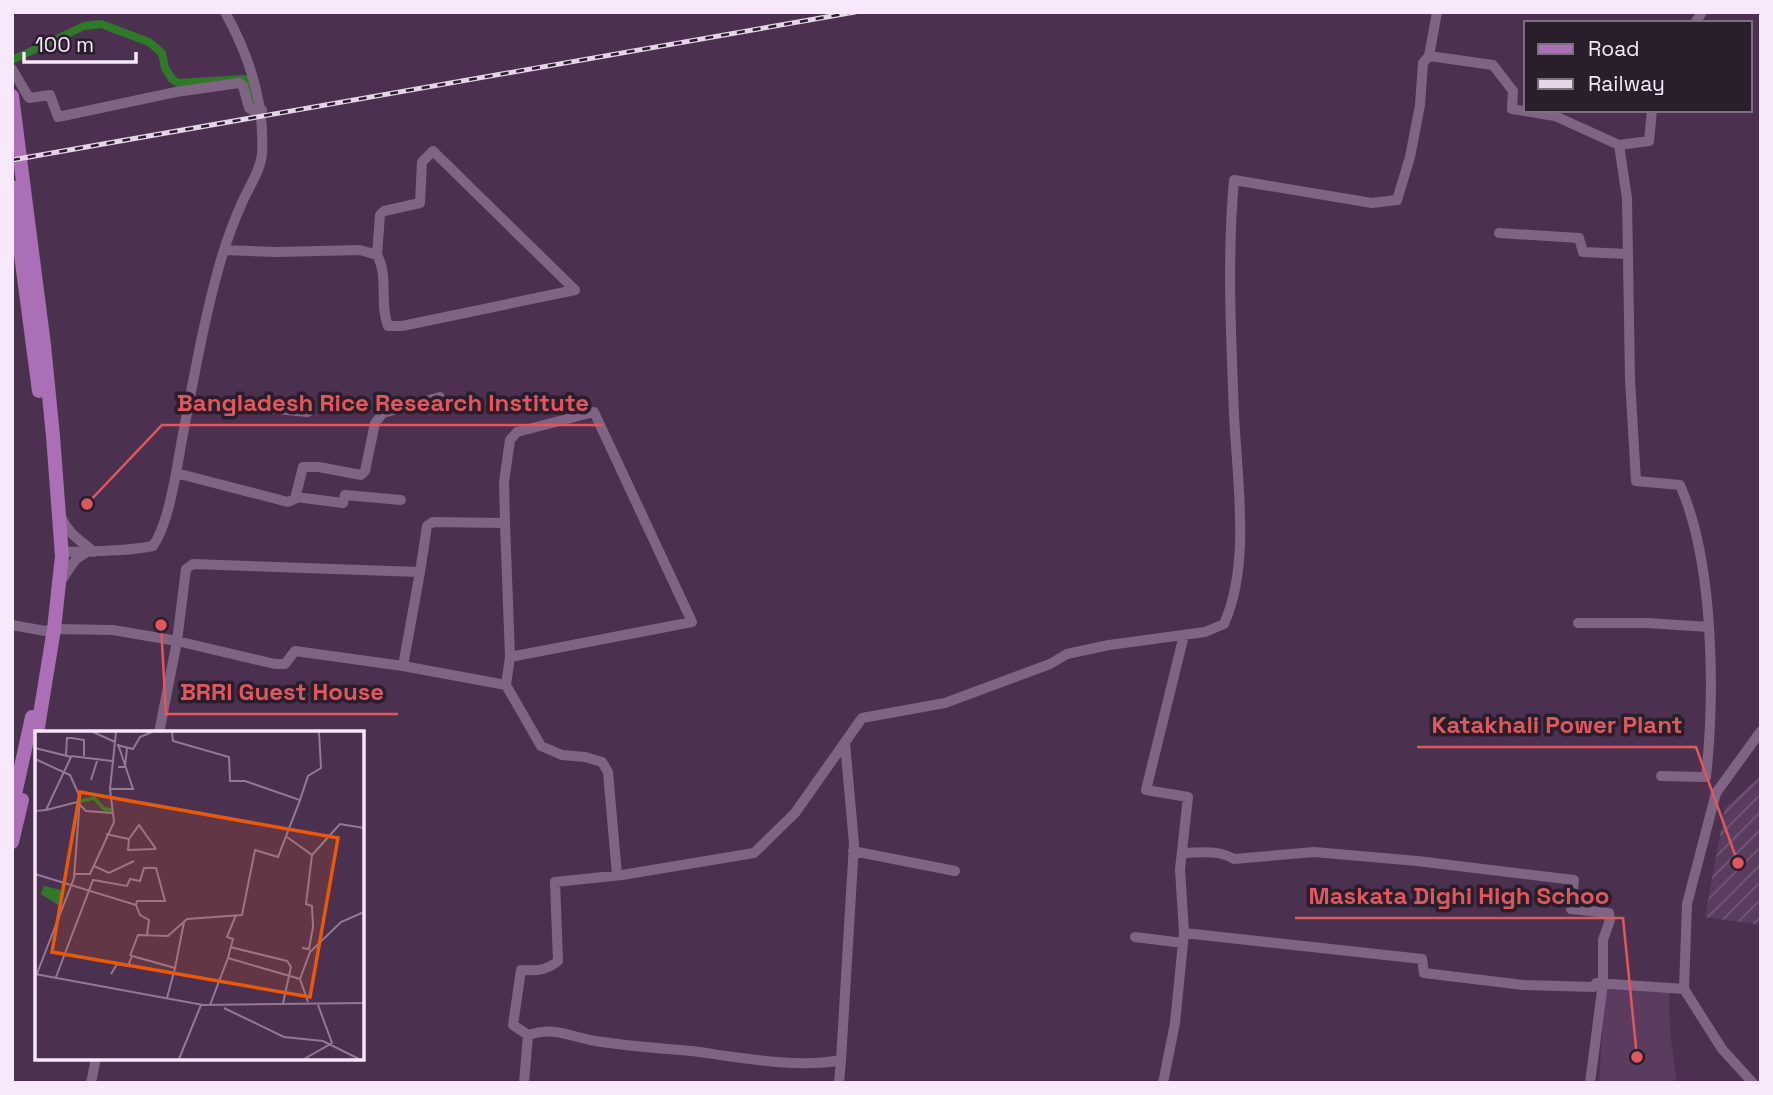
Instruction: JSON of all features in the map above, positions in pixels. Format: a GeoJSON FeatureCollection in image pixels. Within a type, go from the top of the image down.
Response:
{"type":"FeatureCollection","features":[{"type":"Feature","properties":{"kind":"main road"},"geometry":{"type":"LineString","coordinates":[[12,96],[38,298],[61,552],[60,583],[12,808]]}},
{"type":"Feature","properties":{"kind":"main road"},"geometry":{"type":"LineString","coordinates":[[12,187],[37,376],[54,559],[50,630],[37,731]]}},
{"type":"Feature","properties":{"kind":"main road"},"geometry":{"type":"LineString","coordinates":[[12,842],[35,742]]}},
{"type":"Feature","properties":{"kind":"street"},"geometry":{"type":"LineString","coordinates":[[61,552],[129,551],[153,546],[160,536],[176,473],[205,319],[224,250],[262,158],[262,110],[256,83],[225,12]]}},
{"type":"Feature","properties":{"kind":"street"},"geometry":{"type":"LineString","coordinates":[[841,1060],[825,1063],[758,1059],[590,1040],[561,1031],[528,1035],[513,1025],[521,970],[536,971],[551,967],[558,961],[555,882],[754,853],[795,813],[862,718],[945,702],[1050,664],[1067,654],[1109,645],[1206,632],[1224,624],[1233,605],[1241,552],[1231,339],[1230,229],[1234,180],[1372,203],[1397,200],[1415,131],[1423,64],[1429,56],[1437,12]]}},
{"type":"Feature","properties":{"kind":"street"},"geometry":{"type":"LineString","coordinates":[[1429,56],[1493,65],[1513,91],[1512,109],[1524,111]]}},
{"type":"Feature","properties":{"kind":"street"},"geometry":{"type":"LineString","coordinates":[[12,69],[29,98],[50,94],[58,117],[176,92],[239,83],[243,86],[249,108],[254,111],[262,110]]}},
{"type":"Feature","properties":{"kind":"street"},"geometry":{"type":"LineString","coordinates":[[1530,112],[1555,116],[1619,145],[1649,141],[1652,112]]}},
{"type":"Feature","properties":{"kind":"street"},"geometry":{"type":"LineString","coordinates":[[1619,145],[1627,198],[1630,379],[1636,481],[1680,485],[1691,510],[1709,627],[1711,690],[1706,776],[1718,790]]}},
{"type":"Feature","properties":{"kind":"street"},"geometry":{"type":"LineString","coordinates":[[433,151],[575,290],[401,326],[388,326],[384,314],[382,264],[377,254],[380,215],[384,211],[421,203],[422,162],[433,151]]}},
{"type":"Feature","properties":{"kind":"street"},"geometry":{"type":"LineString","coordinates":[[1499,233],[1579,238],[1583,252],[1628,254]]}},
{"type":"Feature","properties":{"kind":"street"},"geometry":{"type":"LineString","coordinates":[[224,250],[360,250],[377,254]]}},
{"type":"Feature","properties":{"kind":"street"},"geometry":{"type":"LineString","coordinates":[[296,498],[303,467],[319,467],[361,475],[365,471],[375,424],[383,413],[440,397]]}},
{"type":"Feature","properties":{"kind":"street"},"geometry":{"type":"LineString","coordinates":[[189,401],[308,412]]}},
{"type":"Feature","properties":{"kind":"street"},"geometry":{"type":"LineString","coordinates":[[510,657],[692,622],[594,412],[517,432],[510,440],[504,482],[510,657],[506,685],[541,746],[562,755],[602,762],[608,772],[617,875]]}},
{"type":"Feature","properties":{"kind":"street"},"geometry":{"type":"LineString","coordinates":[[176,473],[288,502],[296,498],[343,503],[345,495],[401,500]]}},
{"type":"Feature","properties":{"kind":"street"},"geometry":{"type":"LineString","coordinates":[[59,514],[75,539],[92,551]]}},
{"type":"Feature","properties":{"kind":"street"},"geometry":{"type":"LineString","coordinates":[[403,666],[427,526],[433,522],[505,523]]}},
{"type":"Feature","properties":{"kind":"street"},"geometry":{"type":"LineString","coordinates":[[60,583],[76,559],[92,551]]}},
{"type":"Feature","properties":{"kind":"street"},"geometry":{"type":"LineString","coordinates":[[159,731],[177,641],[186,569],[193,564],[420,572]]}},
{"type":"Feature","properties":{"kind":"street"},"geometry":{"type":"LineString","coordinates":[[1578,623],[1647,623],[1709,627]]}},
{"type":"Feature","properties":{"kind":"street"},"geometry":{"type":"LineString","coordinates":[[12,625],[50,630],[113,630],[177,641],[275,664],[285,664],[295,651],[403,666],[506,685]]}},
{"type":"Feature","properties":{"kind":"street"},"geometry":{"type":"LineString","coordinates":[[1163,1083],[1175,1023],[1183,938],[1180,869],[1188,797],[1146,790],[1184,635]]}},
{"type":"Feature","properties":{"kind":"street"},"geometry":{"type":"LineString","coordinates":[[1753,1083],[1722,1048],[1684,989],[1687,904],[1718,790],[1761,731]]}},
{"type":"Feature","properties":{"kind":"street"},"geometry":{"type":"LineString","coordinates":[[839,1083],[853,851],[845,743]]}},
{"type":"Feature","properties":{"kind":"street"},"geometry":{"type":"LineString","coordinates":[[1661,776],[1706,776]]}},
{"type":"Feature","properties":{"kind":"street"},"geometry":{"type":"LineString","coordinates":[[853,851],[955,870]]}},
{"type":"Feature","properties":{"kind":"street"},"geometry":{"type":"LineString","coordinates":[[1182,853],[1213,851],[1225,853],[1234,859],[1314,852],[1574,880],[1571,909],[1609,913],[1610,920],[1603,940],[1603,983],[1590,1083]]}},
{"type":"Feature","properties":{"kind":"street"},"geometry":{"type":"LineString","coordinates":[[1135,937],[1183,938],[1422,959],[1424,973],[1523,985],[1594,988],[1596,983],[1603,983],[1684,989]]}},
{"type":"Feature","properties":{"kind":"street"},"geometry":{"type":"LineString","coordinates":[[524,1083],[528,1035]]}},
{"type":"Feature","properties":{"kind":"street"},"geometry":{"type":"LineString","coordinates":[[92,1083],[96,1060]]}},
{"type":"Feature","properties":{"kind":"shaded area"},"geometry":{"type":"Polygon","coordinates":[[[1761,776],[1761,925],[1705,917],[1725,808],[1761,776]]]}},
{"type":"Feature","properties":{"kind":"shaded area"},"geometry":{"type":"Polygon","coordinates":[[[1605,988],[1669,992],[1670,1032],[1677,1083],[1599,1083],[1605,988]]]}},
{"type":"Feature","properties":{"kind":"waterway"},"geometry":{"type":"LineString","coordinates":[[12,60],[84,26],[101,24],[149,42],[162,53],[165,68],[178,83],[244,79],[247,80],[254,102]]}},
{"type":"Feature","properties":{"kind":"railway"},"geometry":{"type":"LineString","coordinates":[[12,160],[855,12]]}},
{"type":"Feature","properties":{"kind":"place","name":"Bangladesh Rice Research Institute"},"geometry":{"type":"Point","coordinates":[87,504]}},
{"type":"Feature","properties":{"kind":"place","name":"BRRI Guest House"},"geometry":{"type":"Point","coordinates":[161,625]}},
{"type":"Feature","properties":{"kind":"place","name":"Katakhali Power Plant"},"geometry":{"type":"Point","coordinates":[1738,863]}},
{"type":"Feature","properties":{"kind":"place","name":"Maskata Dighi High Schoo"},"geometry":{"type":"Point","coordinates":[1637,1057]}}]}
